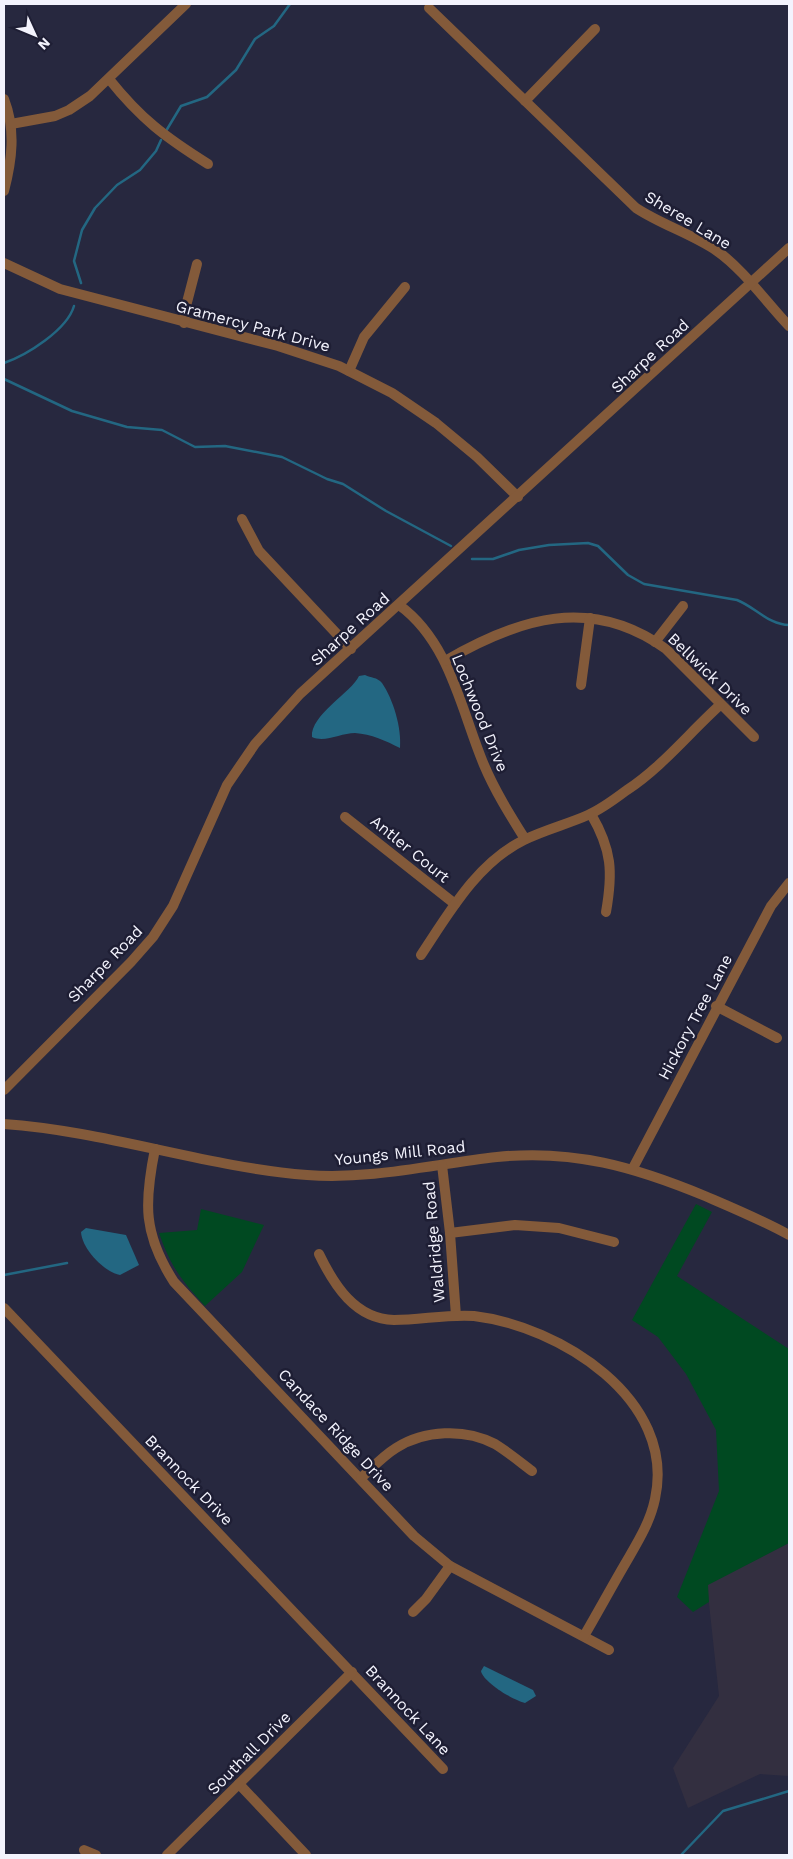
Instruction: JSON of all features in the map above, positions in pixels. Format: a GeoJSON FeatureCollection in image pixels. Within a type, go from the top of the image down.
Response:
{"type":"FeatureCollection","features":[{"type":"Feature","properties":{"kind":"street"},"geometry":{"type":"LineString","coordinates":[[11,124],[55,116],[69,110],[109,79],[186,4]]}},
{"type":"Feature","properties":{"kind":"street","name":"Sheree Lane"},"geometry":{"type":"LineString","coordinates":[[429,8],[636,208],[658,222],[701,241],[719,252],[789,326]]}},
{"type":"Feature","properties":{"kind":"street"},"geometry":{"type":"LineString","coordinates":[[525,101],[595,29]]}},
{"type":"Feature","properties":{"kind":"street"},"geometry":{"type":"LineString","coordinates":[[109,79],[130,105],[160,132],[208,164]]}},
{"type":"Feature","properties":{"kind":"street"},"geometry":{"type":"LineString","coordinates":[[4,100],[11,124],[12,148],[10,170],[4,191]]}},
{"type":"Feature","properties":{"kind":"street","name":"Sharpe Road"},"geometry":{"type":"LineString","coordinates":[[4,1090],[131,962],[153,937],[173,906],[212,815],[240,764],[275,720],[789,248]]}},
{"type":"Feature","properties":{"kind":"street","name":"Gramercy Park Drive"},"geometry":{"type":"LineString","coordinates":[[4,263],[60,289],[278,346],[349,371],[392,394],[436,424],[477,457],[518,497]]}},
{"type":"Feature","properties":{"kind":"street"},"geometry":{"type":"LineString","coordinates":[[184,322],[185,310],[197,264]]}},
{"type":"Feature","properties":{"kind":"street"},"geometry":{"type":"LineString","coordinates":[[349,371],[364,337],[405,287]]}},
{"type":"Feature","properties":{"kind":"street"},"geometry":{"type":"LineString","coordinates":[[242,519],[259,551],[351,649]]}},
{"type":"Feature","properties":{"kind":"street","name":"Lochwood Drive"},"geometry":{"type":"LineString","coordinates":[[399,605],[425,629],[445,661],[491,782],[525,839]]}},
{"type":"Feature","properties":{"kind":"street"},"geometry":{"type":"LineString","coordinates":[[656,642],[683,606]]}},
{"type":"Feature","properties":{"kind":"street","name":"Bellwick Drive"},"geometry":{"type":"LineString","coordinates":[[445,661],[490,638],[528,622],[569,616],[590,618],[621,626],[656,642],[680,662],[720,705],[754,737]]}},
{"type":"Feature","properties":{"kind":"street"},"geometry":{"type":"LineString","coordinates":[[582,685],[590,618]]}},
{"type":"Feature","properties":{"kind":"street"},"geometry":{"type":"LineString","coordinates":[[421,955],[455,904],[480,873],[501,854],[525,839],[591,814],[645,777],[720,705]]}},
{"type":"Feature","properties":{"kind":"street"},"geometry":{"type":"LineString","coordinates":[[591,814],[606,842],[609,855],[612,882],[606,912]]}},
{"type":"Feature","properties":{"kind":"street","name":"Antler Court"},"geometry":{"type":"LineString","coordinates":[[346,817],[455,904]]}},
{"type":"Feature","properties":{"kind":"street","name":"Hickory Tree Lane"},"geometry":{"type":"LineString","coordinates":[[633,1168],[716,1006],[771,906],[789,884]]}},
{"type":"Feature","properties":{"kind":"street"},"geometry":{"type":"LineString","coordinates":[[716,1006],[777,1038]]}},
{"type":"Feature","properties":{"kind":"street","name":"Youngs Mill Road"},"geometry":{"type":"LineString","coordinates":[[4,1124],[60,1130],[264,1170],[308,1175],[357,1175],[498,1157],[537,1155],[585,1158],[633,1168],[727,1205],[789,1235]]}},
{"type":"Feature","properties":{"kind":"street","name":"Candace Ridge Drive"},"geometry":{"type":"LineString","coordinates":[[155,1149],[146,1201],[148,1222],[164,1266],[174,1282],[414,1536],[450,1566],[609,1650]]}},
{"type":"Feature","properties":{"kind":"street","name":"Waldridge Road"},"geometry":{"type":"LineString","coordinates":[[442,1165],[450,1234],[456,1316]]}},
{"type":"Feature","properties":{"kind":"street"},"geometry":{"type":"LineString","coordinates":[[450,1234],[515,1225],[559,1228],[614,1242]]}},
{"type":"Feature","properties":{"kind":"street"},"geometry":{"type":"LineString","coordinates":[[318,1254],[332,1282],[358,1308],[377,1317],[394,1320],[474,1316],[520,1326],[562,1345],[618,1385],[642,1415],[649,1429],[657,1462],[658,1480],[650,1518],[584,1636]]}},
{"type":"Feature","properties":{"kind":"street","name":"Brannock Drive"},"geometry":{"type":"LineString","coordinates":[[4,1308],[352,1672]]}},
{"type":"Feature","properties":{"kind":"street"},"geometry":{"type":"LineString","coordinates":[[361,1478],[396,1448],[417,1438],[441,1433],[469,1434],[483,1439],[496,1445],[532,1471]]}},
{"type":"Feature","properties":{"kind":"street"},"geometry":{"type":"LineString","coordinates":[[413,1612],[450,1566]]}},
{"type":"Feature","properties":{"kind":"street","name":"Brannock Lane"},"geometry":{"type":"LineString","coordinates":[[352,1672],[443,1769]]}},
{"type":"Feature","properties":{"kind":"street","name":"Southall Drive"},"geometry":{"type":"LineString","coordinates":[[167,1855],[352,1672]]}},
{"type":"Feature","properties":{"kind":"street"},"geometry":{"type":"LineString","coordinates":[[239,1784],[306,1855]]}},
{"type":"Feature","properties":{"kind":"street"},"geometry":{"type":"LineString","coordinates":[[84,1850],[96,1855]]}},
{"type":"Feature","properties":{"kind":"shaded area"},"geometry":{"type":"Polygon","coordinates":[[[789,1543],[789,1776],[760,1774],[688,1808],[673,1768],[719,1696],[707,1585],[789,1543]]]}},
{"type":"Feature","properties":{"kind":"green space"},"geometry":{"type":"Polygon","coordinates":[[[696,1204],[712,1212],[677,1276],[789,1349],[789,1543],[708,1585],[709,1602],[693,1612],[677,1597],[719,1491],[716,1430],[686,1374],[658,1337],[632,1320],[696,1204]]]}},
{"type":"Feature","properties":{"kind":"green space"},"geometry":{"type":"Polygon","coordinates":[[[201,1209],[264,1225],[242,1272],[205,1306],[178,1272],[168,1255],[159,1233],[197,1230],[201,1209]]]}},
{"type":"Feature","properties":{"kind":"water"},"geometry":{"type":"Polygon","coordinates":[[[365,675],[380,681],[390,697],[400,732],[400,748],[378,738],[355,733],[322,739],[312,737],[313,729],[324,712],[359,676],[365,675]]]}},
{"type":"Feature","properties":{"kind":"water"},"geometry":{"type":"Polygon","coordinates":[[[86,1228],[126,1235],[139,1265],[120,1275],[101,1265],[82,1239],[81,1232],[86,1228]]]}},
{"type":"Feature","properties":{"kind":"water"},"geometry":{"type":"Polygon","coordinates":[[[484,1666],[533,1690],[536,1696],[525,1703],[507,1695],[483,1675],[481,1671],[484,1666]]]}},
{"type":"Feature","properties":{"kind":"waterway"},"geometry":{"type":"LineString","coordinates":[[166,131],[181,106],[207,97],[236,70],[255,39],[274,26],[290,4]]}},
{"type":"Feature","properties":{"kind":"waterway"},"geometry":{"type":"LineString","coordinates":[[81,283],[74,261],[82,230],[95,208],[117,185],[140,170],[156,151],[161,140]]}},
{"type":"Feature","properties":{"kind":"waterway"},"geometry":{"type":"LineString","coordinates":[[4,363],[24,354],[45,341],[63,324],[74,306]]}},
{"type":"Feature","properties":{"kind":"waterway"},"geometry":{"type":"LineString","coordinates":[[4,379],[72,411],[127,427],[162,430],[195,447],[225,446],[282,457],[327,479],[343,484],[386,511],[451,546]]}},
{"type":"Feature","properties":{"kind":"waterway"},"geometry":{"type":"LineString","coordinates":[[472,559],[493,559],[519,550],[549,545],[588,543],[598,546],[628,575],[644,584],[737,600],[775,622],[789,625]]}},
{"type":"Feature","properties":{"kind":"waterway"},"geometry":{"type":"LineString","coordinates":[[4,1275],[67,1263]]}},
{"type":"Feature","properties":{"kind":"waterway"},"geometry":{"type":"LineString","coordinates":[[681,1855],[723,1811],[789,1791]]}}]}
